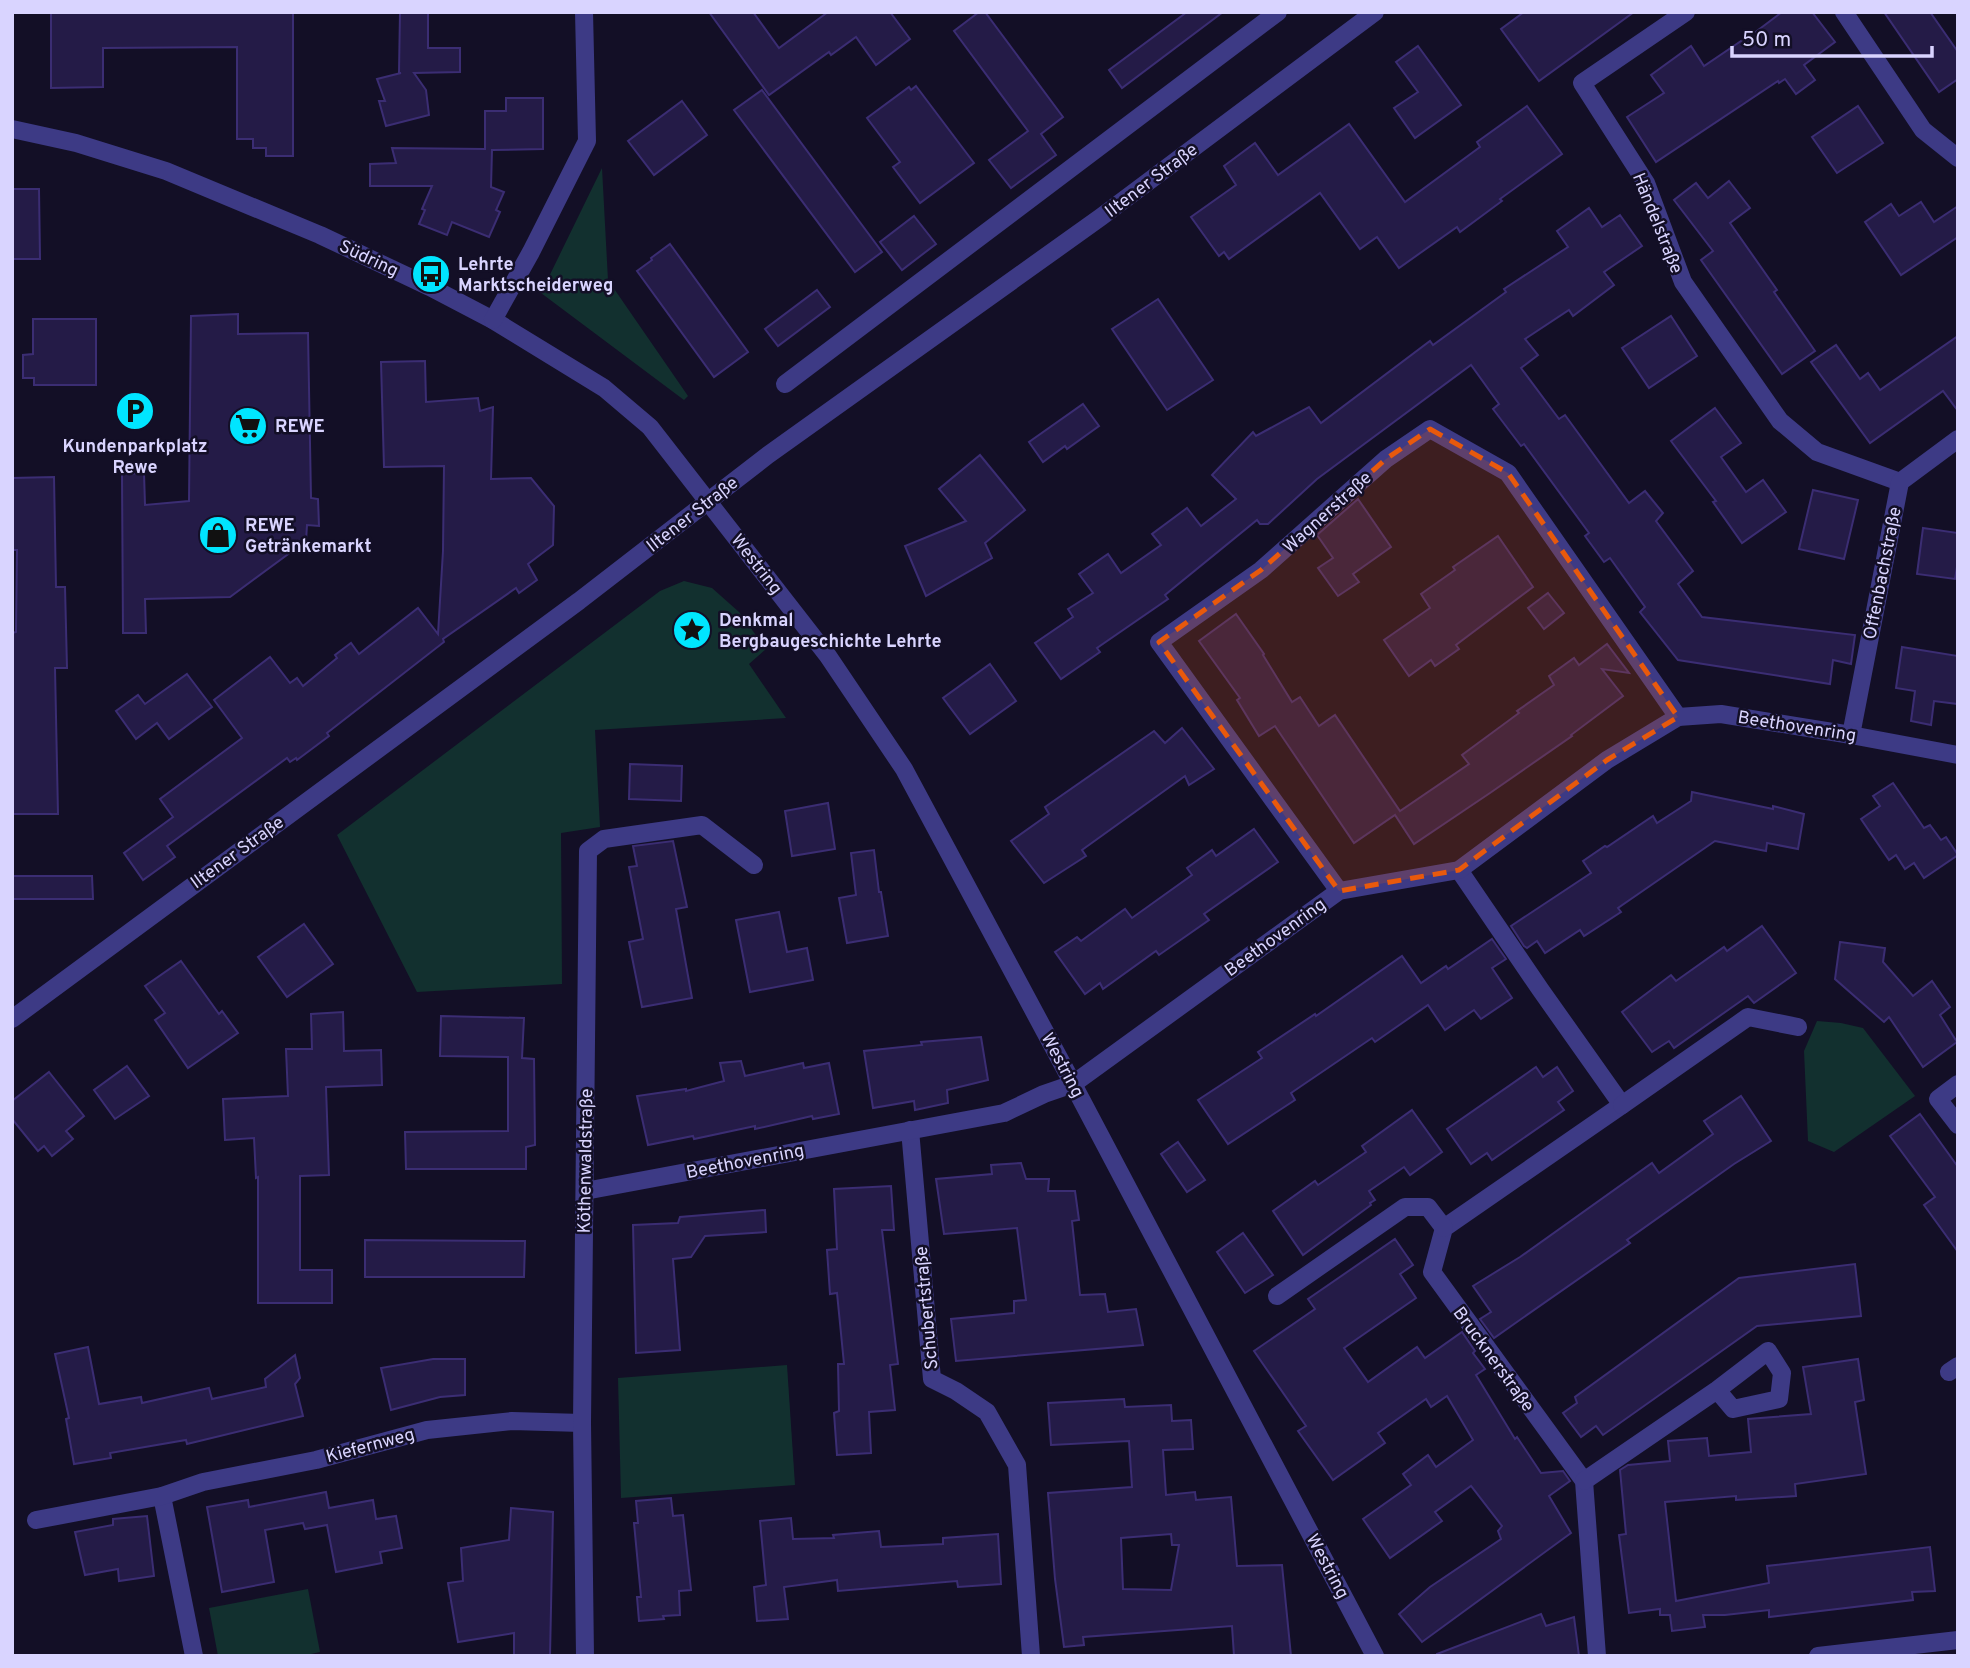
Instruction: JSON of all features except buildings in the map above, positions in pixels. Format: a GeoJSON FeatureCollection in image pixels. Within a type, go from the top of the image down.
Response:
{"type":"FeatureCollection","features":[{"type":"Feature","properties":{"kind":"street"},"geometry":{"type":"LineString","coordinates":[[493,320],[587,141],[584,12]]}},
{"type":"Feature","properties":{"kind":"street"},"geometry":{"type":"LineString","coordinates":[[785,384],[1278,12]]}},
{"type":"Feature","properties":{"kind":"street","name":"Iltener Straße"},"geometry":{"type":"LineString","coordinates":[[12,1019],[568,610],[768,455],[1101,217],[1375,12]]}},
{"type":"Feature","properties":{"kind":"street","name":"Händelstraße"},"geometry":{"type":"LineString","coordinates":[[1686,12],[1582,83],[1646,183],[1682,282],[1780,421],[1817,452],[1900,482]]}},
{"type":"Feature","properties":{"kind":"street"},"geometry":{"type":"LineString","coordinates":[[1844,12],[1923,130],[1958,158]]}},
{"type":"Feature","properties":{"kind":"street","name":"Südring"},"geometry":{"type":"LineString","coordinates":[[12,129],[76,143],[166,172],[320,235],[493,320],[604,388],[650,427],[708,500]]}},
{"type":"Feature","properties":{"kind":"street","name":"Wagnerstraße"},"geometry":{"type":"LineString","coordinates":[[1339,891],[1159,642],[1261,570],[1386,459],[1430,429],[1508,473],[1678,717]]}},
{"type":"Feature","properties":{"kind":"street","name":"Offenbachstraße"},"geometry":{"type":"LineString","coordinates":[[1851,735],[1900,482],[1958,439]]}},
{"type":"Feature","properties":{"kind":"street","name":"Westring"},"geometry":{"type":"LineString","coordinates":[[708,500],[828,656],[904,769],[1375,1656]]}},
{"type":"Feature","properties":{"kind":"street","name":"Beethovenring"},"geometry":{"type":"LineString","coordinates":[[585,1191],[1004,1113],[1073,1084],[1339,891],[1459,870],[1607,760],[1678,717],[1721,713],[1958,755]]}},
{"type":"Feature","properties":{"kind":"street","name":"Köthenwaldstraße"},"geometry":{"type":"LineString","coordinates":[[585,1656],[582,1423],[588,851],[604,839],[702,825],[754,865]]}},
{"type":"Feature","properties":{"kind":"street"},"geometry":{"type":"LineString","coordinates":[[1459,870],[1622,1105]]}},
{"type":"Feature","properties":{"kind":"street"},"geometry":{"type":"LineString","coordinates":[[1277,1296],[1405,1207],[1428,1207],[1444,1228],[1748,1017],[1798,1027]]}},
{"type":"Feature","properties":{"kind":"street"},"geometry":{"type":"LineString","coordinates":[[1958,1084],[1938,1099],[1958,1125]]}},
{"type":"Feature","properties":{"kind":"street","name":"Schubertstraße"},"geometry":{"type":"LineString","coordinates":[[910,1130],[932,1378],[987,1412],[1017,1465],[1031,1656]]}},
{"type":"Feature","properties":{"kind":"street","name":"Brucknerstraße"},"geometry":{"type":"LineString","coordinates":[[1444,1228],[1432,1272],[1584,1481]]}},
{"type":"Feature","properties":{"kind":"street"},"geometry":{"type":"LineString","coordinates":[[1597,1656],[1584,1481],[1717,1390]]}},
{"type":"Feature","properties":{"kind":"street","name":"Kiefernweg"},"geometry":{"type":"LineString","coordinates":[[36,1520],[162,1496],[203,1482],[316,1460],[427,1430],[512,1421],[582,1423]]}},
{"type":"Feature","properties":{"kind":"street"},"geometry":{"type":"LineString","coordinates":[[162,1496],[194,1656]]}},
{"type":"Feature","properties":{"kind":"street"},"geometry":{"type":"LineString","coordinates":[[1818,1656],[1958,1640]]}},
{"type":"Feature","properties":{"kind":"highlighted area"},"geometry":{"type":"Polygon","coordinates":[[[1430,429],[1508,473],[1678,717],[1607,760],[1459,870],[1339,891],[1159,642],[1261,570],[1386,459],[1430,429]]]}},
{"type":"Feature","properties":{"kind":"green space"},"geometry":{"type":"Polygon","coordinates":[[[602,168],[608,280],[688,396],[684,400],[541,293],[602,168]]]}},
{"type":"Feature","properties":{"kind":"green space"},"geometry":{"type":"Polygon","coordinates":[[[684,581],[712,588],[739,612],[766,649],[749,664],[786,718],[595,730],[600,827],[561,833],[562,984],[417,992],[337,835],[660,591],[684,581]]]}},
{"type":"Feature","properties":{"kind":"green space"},"geometry":{"type":"Polygon","coordinates":[[[1817,1021],[1863,1028],[1915,1096],[1834,1152],[1808,1141],[1804,1051],[1817,1021]]]}},
{"type":"Feature","properties":{"kind":"green space"},"geometry":{"type":"Polygon","coordinates":[[[787,1365],[795,1485],[621,1498],[618,1378],[787,1365]]]}},
{"type":"Feature","properties":{"kind":"green space"},"geometry":{"type":"Polygon","coordinates":[[[308,1589],[320,1652],[302,1656],[218,1656],[209,1608],[308,1589]]]}},
{"type":"Feature","properties":{"kind":"place","name":"Lehrte Marktscheiderweg"},"geometry":{"type":"Point","coordinates":[431,274]}},
{"type":"Feature","properties":{"kind":"place","name":"Kundenparkplatz Rewe"},"geometry":{"type":"Point","coordinates":[135,411]}},
{"type":"Feature","properties":{"kind":"place","name":"REWE"},"geometry":{"type":"Point","coordinates":[248,426]}},
{"type":"Feature","properties":{"kind":"place","name":"REWE Getränkemarkt"},"geometry":{"type":"Point","coordinates":[218,535]}},
{"type":"Feature","properties":{"kind":"place","name":"Denkmal Bergbaugeschichte Lehrte"},"geometry":{"type":"Point","coordinates":[692,630]}}]}
